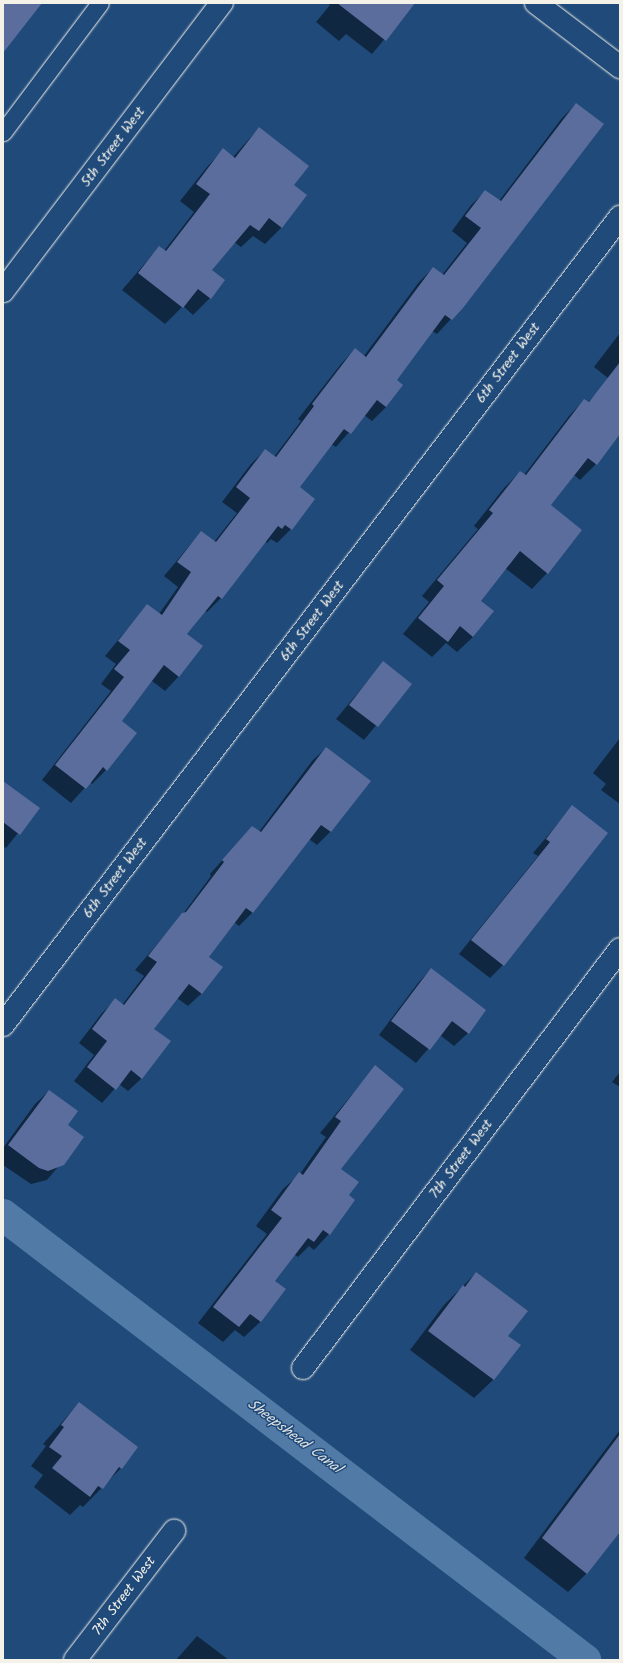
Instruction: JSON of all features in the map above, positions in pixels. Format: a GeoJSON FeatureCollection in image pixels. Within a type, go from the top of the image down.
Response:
{"type":"FeatureCollection","features":[{"type":"Feature","properties":{"kind":"street","name":"5th Street West"},"geometry":{"type":"LineString","coordinates":[[3,291],[222,3]]}},
{"type":"Feature","properties":{"kind":"street"},"geometry":{"type":"LineString","coordinates":[[536,3],[620,67]]}},
{"type":"Feature","properties":{"kind":"street","name":"6th Street West"},"geometry":{"type":"LineString","coordinates":[[3,1025],[620,217]]}},
{"type":"Feature","properties":{"kind":"street","name":"7th Street West"},"geometry":{"type":"LineString","coordinates":[[303,1368],[620,950]]}},
{"type":"Feature","properties":{"kind":"street","name":"7th Street West"},"geometry":{"type":"LineString","coordinates":[[75,1660],[174,1531]]}},
{"type":"Feature","properties":{"kind":"lane"},"geometry":{"type":"LineString","coordinates":[[3,132],[100,3]]}},
{"type":"Feature","properties":{"kind":"building"},"geometry":{"type":"Polygon","coordinates":[[[3,3],[42,3],[3,53],[3,3]]]}},
{"type":"Feature","properties":{"kind":"building"},"geometry":{"type":"Polygon","coordinates":[[[337,3],[415,3],[386,41],[337,3]]]}},
{"type":"Feature","properties":{"kind":"building"},"geometry":{"type":"Polygon","coordinates":[[[576,103],[604,124],[463,308],[452,320],[445,315],[397,380],[403,385],[386,407],[377,400],[351,434],[344,429],[300,487],[315,499],[292,530],[285,525],[282,529],[278,526],[222,599],[218,596],[187,634],[203,646],[179,677],[164,665],[122,721],[137,733],[107,771],[103,767],[86,789],[55,765],[124,677],[114,669],[130,650],[118,641],[147,604],[162,615],[191,572],[177,562],[201,531],[216,542],[250,498],[236,487],[265,449],[276,457],[314,406],[312,404],[355,348],[366,357],[433,267],[444,275],[481,228],[465,216],[485,190],[501,201],[576,103]]]}},
{"type":"Feature","properties":{"kind":"building"},"geometry":{"type":"Polygon","coordinates":[[[259,127],[309,166],[294,185],[307,195],[282,228],[269,218],[259,231],[250,225],[212,270],[225,280],[211,299],[198,289],[183,308],[138,273],[159,246],[166,251],[210,194],[196,184],[223,148],[235,158],[259,127]]]}},
{"type":"Feature","properties":{"kind":"building"},"geometry":{"type":"Polygon","coordinates":[[[620,362],[620,434],[597,465],[588,458],[551,505],[582,530],[548,574],[520,551],[481,601],[494,611],[473,637],[460,626],[448,642],[418,618],[444,586],[437,580],[493,513],[489,510],[520,471],[526,475],[584,399],[589,402],[620,362]]]}},
{"type":"Feature","properties":{"kind":"building"},"geometry":{"type":"Polygon","coordinates":[[[383,661],[412,684],[378,727],[349,705],[383,661]]]}},
{"type":"Feature","properties":{"kind":"building"},"geometry":{"type":"Polygon","coordinates":[[[326,747],[371,781],[331,832],[321,825],[253,913],[246,908],[209,957],[223,967],[202,994],[189,984],[154,1029],[171,1041],[142,1079],[131,1070],[116,1090],[87,1067],[107,1041],[92,1029],[115,998],[124,1005],[157,962],[148,956],[182,913],[186,912],[224,862],[222,860],[252,826],[261,832],[326,747]]]}},
{"type":"Feature","properties":{"kind":"building"},"geometry":{"type":"Polygon","coordinates":[[[3,781],[40,808],[20,835],[3,822],[3,781]]]}},
{"type":"Feature","properties":{"kind":"building"},"geometry":{"type":"Polygon","coordinates":[[[572,805],[608,833],[504,966],[471,940],[550,842],[546,839],[572,805]]]}},
{"type":"Feature","properties":{"kind":"building"},"geometry":{"type":"Polygon","coordinates":[[[431,968],[486,1010],[469,1034],[452,1021],[430,1050],[391,1021],[431,968]]]}},
{"type":"Feature","properties":{"kind":"building"},"geometry":{"type":"Polygon","coordinates":[[[375,1065],[404,1089],[341,1169],[359,1182],[349,1195],[355,1200],[330,1235],[323,1230],[314,1242],[308,1238],[275,1281],[286,1289],[261,1322],[250,1314],[239,1327],[213,1307],[282,1218],[271,1210],[299,1172],[303,1175],[341,1121],[335,1117],[375,1065]]]}},
{"type":"Feature","properties":{"kind":"building"},"geometry":{"type":"Polygon","coordinates":[[[49,1090],[78,1111],[68,1125],[84,1137],[64,1165],[48,1171],[39,1168],[8,1145],[49,1090]]]}},
{"type":"Feature","properties":{"kind":"building"},"geometry":{"type":"Polygon","coordinates":[[[476,1272],[528,1311],[508,1336],[521,1345],[494,1380],[428,1331],[463,1285],[465,1287],[476,1272]]]}},
{"type":"Feature","properties":{"kind":"building"},"geometry":{"type":"Polygon","coordinates":[[[79,1402],[138,1447],[122,1469],[119,1467],[103,1489],[98,1486],[90,1497],[52,1468],[62,1456],[49,1447],[64,1427],[61,1425],[79,1402]]]}},
{"type":"Feature","properties":{"kind":"building"},"geometry":{"type":"Polygon","coordinates":[[[620,1434],[620,1532],[587,1574],[542,1538],[620,1434]]]}},
{"type":"Feature","properties":{"kind":"waterway","name":"Sheepshead Canal"},"geometry":{"type":"LineString","coordinates":[[3,1215],[585,1660]]}}]}
